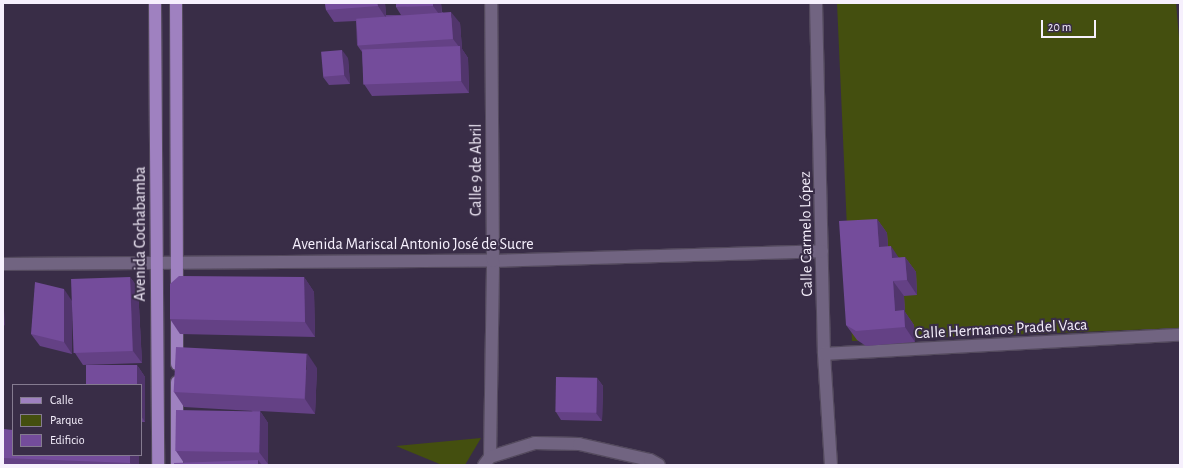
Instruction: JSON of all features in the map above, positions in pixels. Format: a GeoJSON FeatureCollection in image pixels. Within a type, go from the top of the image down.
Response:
{"type":"FeatureCollection","features":[{"type":"Feature","properties":{"kind":"main road","name":"Avenida Cochabamba"},"geometry":{"type":"LineString","coordinates":[[155,3],[158,465]]}},
{"type":"Feature","properties":{"kind":"main road"},"geometry":{"type":"LineString","coordinates":[[176,3],[177,465]]}},
{"type":"Feature","properties":{"kind":"street","name":"Calle 9 de Abril"},"geometry":{"type":"LineString","coordinates":[[487,461],[493,260],[491,3]]}},
{"type":"Feature","properties":{"kind":"street","name":"Calle Carmelo López"},"geometry":{"type":"LineString","coordinates":[[816,3],[824,354],[832,465]]}},
{"type":"Feature","properties":{"kind":"street","name":"Avenida Mariscal Antonio José de Sucre"},"geometry":{"type":"LineString","coordinates":[[3,264],[493,260],[822,251]]}},
{"type":"Feature","properties":{"kind":"street","name":"Calle Hermanos Pradel Vaca"},"geometry":{"type":"LineString","coordinates":[[824,354],[1180,336]]}},
{"type":"Feature","properties":{"kind":"street"},"geometry":{"type":"LineString","coordinates":[[487,461],[535,443],[579,444],[650,460],[659,465]]}},
{"type":"Feature","properties":{"kind":"green space"},"geometry":{"type":"Polygon","coordinates":[[[837,3],[1176,3],[1180,49],[1180,328],[852,341],[837,3]]]}},
{"type":"Feature","properties":{"kind":"green space"},"geometry":{"type":"Polygon","coordinates":[[[481,438],[465,465],[442,465],[396,446],[481,438]]]}},
{"type":"Feature","properties":{"kind":"building"},"geometry":{"type":"Polygon","coordinates":[[[325,3],[377,3],[378,6],[326,10],[325,3]]]}},
{"type":"Feature","properties":{"kind":"building"},"geometry":{"type":"Polygon","coordinates":[[[396,3],[433,3],[433,6],[396,7],[396,3]]]}},
{"type":"Feature","properties":{"kind":"building"},"geometry":{"type":"Polygon","coordinates":[[[451,12],[453,39],[358,46],[356,19],[451,12]]]}},
{"type":"Feature","properties":{"kind":"building"},"geometry":{"type":"Polygon","coordinates":[[[460,46],[461,81],[363,84],[362,49],[460,46]]]}},
{"type":"Feature","properties":{"kind":"building"},"geometry":{"type":"Polygon","coordinates":[[[342,50],[344,75],[323,77],[321,52],[342,50]]]}},
{"type":"Feature","properties":{"kind":"building"},"geometry":{"type":"Polygon","coordinates":[[[877,219],[879,247],[891,246],[892,258],[905,257],[907,280],[893,281],[895,311],[904,310],[905,327],[856,331],[846,325],[839,221],[877,219]]]}},
{"type":"Feature","properties":{"kind":"building"},"geometry":{"type":"Polygon","coordinates":[[[179,276],[304,277],[305,322],[170,319],[170,284],[179,276]]]}},
{"type":"Feature","properties":{"kind":"building"},"geometry":{"type":"Polygon","coordinates":[[[130,277],[133,351],[74,353],[71,279],[130,277]]]}},
{"type":"Feature","properties":{"kind":"building"},"geometry":{"type":"Polygon","coordinates":[[[35,282],[64,289],[64,342],[31,334],[35,282]]]}},
{"type":"Feature","properties":{"kind":"building"},"geometry":{"type":"Polygon","coordinates":[[[176,347],[307,354],[304,399],[174,392],[176,347]]]}},
{"type":"Feature","properties":{"kind":"building"},"geometry":{"type":"Polygon","coordinates":[[[86,365],[137,365],[137,384],[86,384],[86,365]]]}},
{"type":"Feature","properties":{"kind":"building"},"geometry":{"type":"Polygon","coordinates":[[[556,377],[597,378],[596,413],[555,412],[556,377]]]}},
{"type":"Feature","properties":{"kind":"building"},"geometry":{"type":"Polygon","coordinates":[[[176,410],[260,411],[259,452],[175,451],[176,410]]]}},
{"type":"Feature","properties":{"kind":"building"},"geometry":{"type":"Polygon","coordinates":[[[3,429],[12,430],[12,456],[130,456],[130,463],[3,458],[3,429]]]}},
{"type":"Feature","properties":{"kind":"building"},"geometry":{"type":"Polygon","coordinates":[[[258,460],[258,465],[174,465],[174,463],[258,460]]]}}]}
